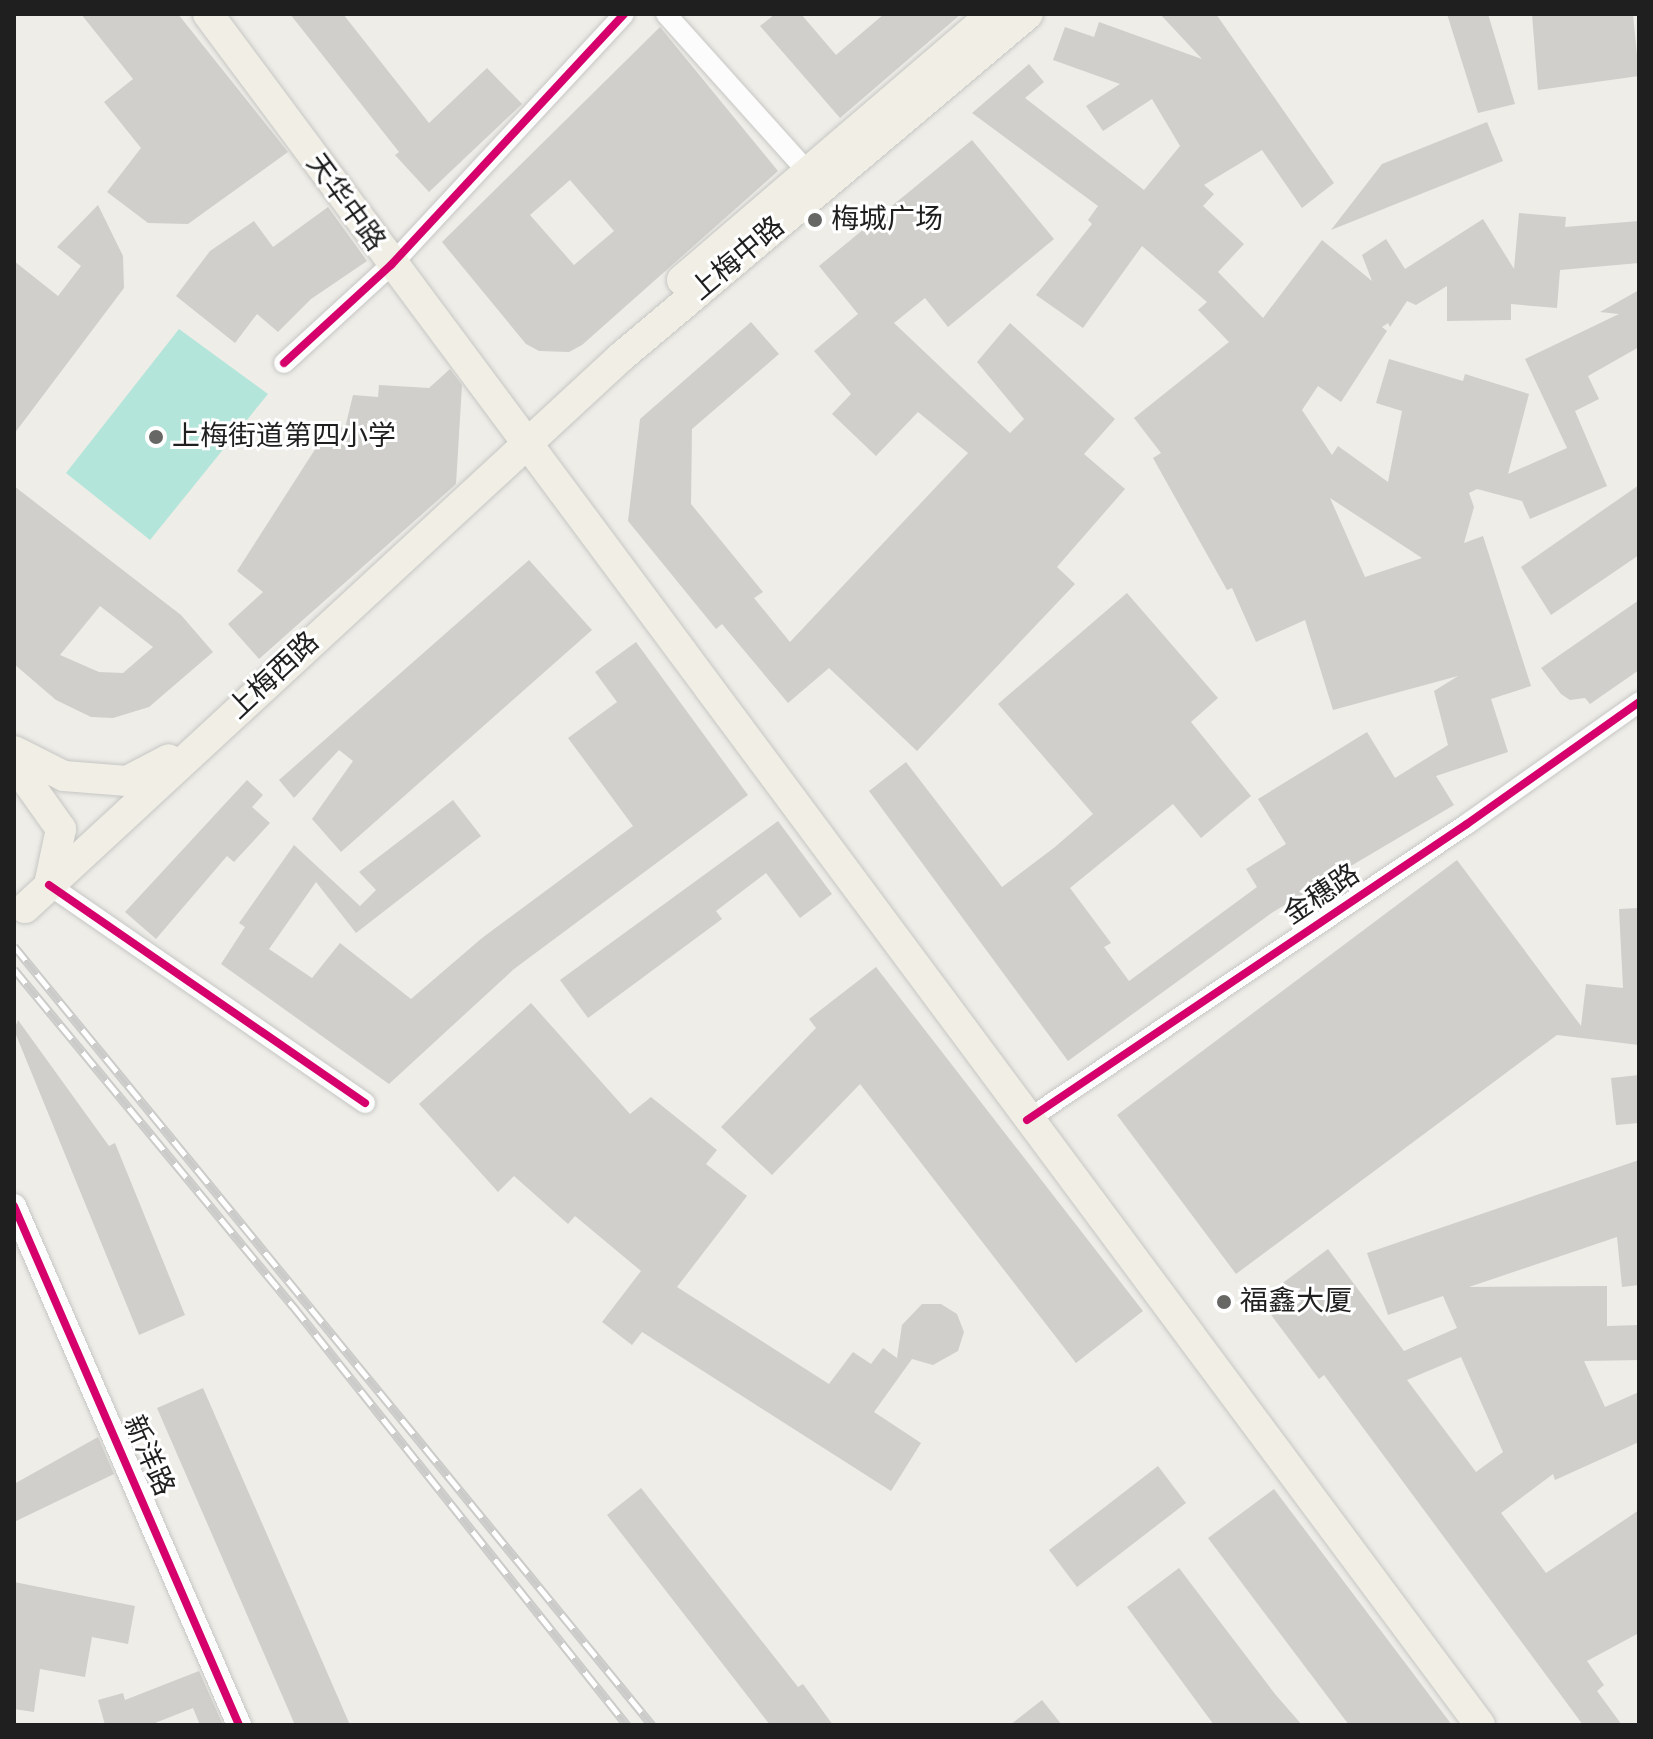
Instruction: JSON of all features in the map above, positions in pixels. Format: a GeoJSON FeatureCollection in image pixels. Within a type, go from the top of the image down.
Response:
{"type":"FeatureCollection","features":[{"type":"Feature","properties":{"kind":"main road","name":"天华中路"},"geometry":{"type":"LineString","coordinates":[[208,14],[518,437],[1480,1725]]}},
{"type":"Feature","properties":{"kind":"main road","name":"上梅中路"},"geometry":{"type":"LineString","coordinates":[[518,437],[814,179],[992,14]]}},
{"type":"Feature","properties":{"kind":"main road","name":"上梅中路"},"geometry":{"type":"LineString","coordinates":[[814,179],[1028,14]]}},
{"type":"Feature","properties":{"kind":"main road","name":"上梅西路"},"geometry":{"type":"LineString","coordinates":[[25,908],[206,739],[518,437]]}},
{"type":"Feature","properties":{"kind":"main road"},"geometry":{"type":"LineString","coordinates":[[14,751],[64,776],[127,781],[206,739]]}},
{"type":"Feature","properties":{"kind":"main road"},"geometry":{"type":"LineString","coordinates":[[14,763],[61,829],[49,885]]}},
{"type":"Feature","properties":{"kind":"street"},"geometry":{"type":"LineString","coordinates":[[284,363],[391,265],[624,14]]}},
{"type":"Feature","properties":{"kind":"street"},"geometry":{"type":"LineString","coordinates":[[666,14],[814,179]]}},
{"type":"Feature","properties":{"kind":"street","name":"金穗路"},"geometry":{"type":"LineString","coordinates":[[1027,1120],[1639,702]]}},
{"type":"Feature","properties":{"kind":"street"},"geometry":{"type":"LineString","coordinates":[[49,885],[365,1103]]}},
{"type":"Feature","properties":{"kind":"street","name":"新洋路"},"geometry":{"type":"LineString","coordinates":[[14,1206],[239,1725]]}},
{"type":"Feature","properties":{"kind":"shaded area"},"geometry":{"type":"Polygon","coordinates":[[[179,329],[268,394],[150,540],[66,473],[179,329]]]}},
{"type":"Feature","properties":{"kind":"building"},"geometry":{"type":"Polygon","coordinates":[[[81,14],[178,14],[288,152],[188,224],[148,223],[107,192],[141,148],[104,102],[133,79],[81,14]]]}},
{"type":"Feature","properties":{"kind":"building"},"geometry":{"type":"Polygon","coordinates":[[[290,14],[343,14],[429,123],[487,68],[522,104],[429,192],[395,155],[399,152],[290,14]]]}},
{"type":"Feature","properties":{"kind":"building"},"geometry":{"type":"Polygon","coordinates":[[[775,14],[801,14],[836,55],[884,14],[961,14],[840,118],[760,26],[775,14]]]}},
{"type":"Feature","properties":{"kind":"building"},"geometry":{"type":"Polygon","coordinates":[[[1160,14],[1216,14],[1334,183],[1302,208],[1262,150],[1204,185],[1214,194],[1203,206],[1244,244],[1218,272],[1263,318],[1322,240],[1372,281],[1362,255],[1386,239],[1405,269],[1483,219],[1514,269],[1519,213],[1566,217],[1565,227],[1639,221],[1639,263],[1560,270],[1557,308],[1511,304],[1511,320],[1447,321],[1447,286],[1416,305],[1407,301],[1390,327],[1388,323],[1382,327],[1387,331],[1341,402],[1318,386],[1302,410],[1332,455],[1338,446],[1388,482],[1402,411],[1376,403],[1389,359],[1463,381],[1465,374],[1529,394],[1508,474],[1567,448],[1525,359],[1619,314],[1600,312],[1639,290],[1639,347],[1588,376],[1599,399],[1575,411],[1607,486],[1530,519],[1522,501],[1477,489],[1469,493],[1474,507],[1464,543],[1483,536],[1531,686],[1491,699],[1508,752],[1436,776],[1454,805],[1273,912],[1068,1061],[869,791],[906,762],[1002,887],[1055,847],[1093,814],[998,704],[1127,593],[1218,698],[1191,722],[1251,796],[1201,838],[1173,804],[1070,888],[1111,943],[1104,947],[1129,981],[1257,887],[1246,869],[1286,844],[1258,799],[1367,732],[1395,778],[1448,745],[1434,691],[1458,676],[1333,710],[1305,620],[1256,642],[1232,588],[1227,590],[1153,458],[1161,453],[1134,418],[1229,342],[1198,310],[1207,302],[1142,246],[1083,328],[1036,295],[1092,224],[1088,220],[1098,206],[972,113],[1029,64],[1044,82],[1025,98],[1144,190],[1180,146],[1152,99],[1103,131],[1086,106],[1120,84],[1053,60],[1065,27],[1094,37],[1099,22],[1202,59],[1160,14]],[[1330,498],[1365,577],[1422,558],[1330,498]]]}},
{"type":"Feature","properties":{"kind":"building"},"geometry":{"type":"Polygon","coordinates":[[[1447,14],[1488,14],[1515,104],[1478,113],[1447,14]]]}},
{"type":"Feature","properties":{"kind":"building"},"geometry":{"type":"Polygon","coordinates":[[[1532,14],[1633,14],[1639,76],[1538,90],[1532,14]]]}},
{"type":"Feature","properties":{"kind":"building"},"geometry":{"type":"Polygon","coordinates":[[[660,27],[778,171],[582,345],[569,352],[539,351],[526,344],[442,242],[660,27]],[[570,180],[530,215],[574,265],[614,231],[570,180]]]}},
{"type":"Feature","properties":{"kind":"building"},"geometry":{"type":"Polygon","coordinates":[[[1487,122],[1503,161],[1331,230],[1382,164],[1487,122]]]}},
{"type":"Feature","properties":{"kind":"building"},"geometry":{"type":"Polygon","coordinates":[[[972,140],[1054,239],[948,327],[925,298],[894,323],[1010,433],[1024,419],[977,362],[1010,323],[1115,419],[1084,454],[1125,489],[1057,567],[1075,584],[917,751],[829,668],[788,703],[722,624],[716,629],[628,521],[640,419],[751,322],[779,354],[692,429],[691,504],[763,592],[754,598],[790,642],[968,453],[918,412],[876,456],[832,414],[851,394],[814,351],[858,314],[819,266],[972,140]]]}},
{"type":"Feature","properties":{"kind":"building"},"geometry":{"type":"Polygon","coordinates":[[[98,205],[123,256],[124,288],[14,434],[14,261],[58,296],[81,266],[57,247],[98,205]]]}},
{"type":"Feature","properties":{"kind":"building"},"geometry":{"type":"Polygon","coordinates":[[[328,207],[367,261],[311,299],[278,332],[257,314],[235,343],[176,296],[210,251],[254,221],[273,247],[328,207]]]}},
{"type":"Feature","properties":{"kind":"building"},"geometry":{"type":"Polygon","coordinates":[[[450,369],[462,385],[456,484],[259,659],[228,624],[263,592],[237,571],[330,426],[345,428],[353,395],[378,397],[379,385],[429,388],[450,369]]]}},
{"type":"Feature","properties":{"kind":"building"},"geometry":{"type":"Polygon","coordinates":[[[1639,485],[1639,555],[1551,615],[1521,567],[1639,485]]]}},
{"type":"Feature","properties":{"kind":"building"},"geometry":{"type":"Polygon","coordinates":[[[14,486],[181,615],[213,652],[149,707],[113,718],[91,717],[56,700],[14,664],[14,486]],[[100,606],[60,655],[99,672],[123,673],[153,647],[100,606]]]}},
{"type":"Feature","properties":{"kind":"building"},"geometry":{"type":"Polygon","coordinates":[[[529,560],[592,630],[341,852],[312,819],[353,761],[339,750],[294,798],[279,780],[529,560]]]}},
{"type":"Feature","properties":{"kind":"building"},"geometry":{"type":"Polygon","coordinates":[[[1639,600],[1639,670],[1590,704],[1585,698],[1570,700],[1561,694],[1541,668],[1639,600]]]}},
{"type":"Feature","properties":{"kind":"building"},"geometry":{"type":"Polygon","coordinates":[[[636,642],[748,795],[514,969],[389,1084],[221,964],[245,927],[239,923],[294,845],[360,906],[376,890],[359,872],[453,800],[481,836],[356,933],[316,882],[269,949],[312,978],[340,943],[411,999],[482,938],[633,826],[568,738],[617,702],[595,672],[636,642]]]}},
{"type":"Feature","properties":{"kind":"building"},"geometry":{"type":"Polygon","coordinates":[[[247,780],[263,795],[252,807],[270,823],[234,862],[227,856],[156,939],[125,912],[247,780]]]}},
{"type":"Feature","properties":{"kind":"building"},"geometry":{"type":"Polygon","coordinates":[[[778,821],[832,894],[800,918],[766,873],[716,911],[722,919],[588,1018],[560,980],[778,821]]]}},
{"type":"Feature","properties":{"kind":"building"},"geometry":{"type":"Polygon","coordinates":[[[1457,860],[1581,1026],[1586,984],[1623,988],[1619,909],[1639,908],[1639,1045],[1557,1035],[1236,1274],[1117,1115],[1457,860]]]}},
{"type":"Feature","properties":{"kind":"building"},"geometry":{"type":"Polygon","coordinates":[[[876,967],[1143,1311],[1076,1363],[860,1084],[772,1175],[721,1127],[816,1028],[809,1019],[876,967]]]}},
{"type":"Feature","properties":{"kind":"building"},"geometry":{"type":"Polygon","coordinates":[[[531,1003],[630,1114],[651,1097],[717,1150],[706,1164],[747,1196],[677,1287],[829,1384],[853,1352],[871,1364],[883,1348],[897,1358],[902,1325],[922,1304],[941,1304],[957,1314],[964,1332],[958,1351],[933,1365],[912,1359],[874,1412],[921,1443],[891,1491],[642,1332],[632,1345],[602,1322],[641,1271],[575,1216],[568,1224],[514,1176],[498,1192],[419,1104],[531,1003]]]}},
{"type":"Feature","properties":{"kind":"building"},"geometry":{"type":"Polygon","coordinates":[[[18,1020],[109,1146],[115,1143],[185,1315],[139,1335],[14,1030],[18,1020]]]}},
{"type":"Feature","properties":{"kind":"building"},"geometry":{"type":"Polygon","coordinates":[[[1639,1075],[1639,1123],[1616,1125],[1611,1078],[1639,1075]]]}},
{"type":"Feature","properties":{"kind":"building"},"geometry":{"type":"Polygon","coordinates":[[[1639,1160],[1639,1285],[1622,1287],[1617,1237],[1469,1287],[1607,1286],[1607,1326],[1639,1325],[1639,1360],[1584,1361],[1605,1407],[1639,1392],[1639,1442],[1555,1480],[1553,1474],[1501,1513],[1546,1573],[1639,1510],[1639,1633],[1587,1661],[1604,1685],[1597,1691],[1622,1725],[1583,1725],[1324,1375],[1319,1379],[1260,1300],[1328,1249],[1404,1351],[1457,1328],[1443,1296],[1388,1315],[1367,1253],[1639,1160]],[[1461,1357],[1407,1380],[1476,1472],[1503,1452],[1461,1357]]]}},
{"type":"Feature","properties":{"kind":"building"},"geometry":{"type":"Polygon","coordinates":[[[203,1388],[350,1725],[295,1725],[157,1408],[203,1388]]]}},
{"type":"Feature","properties":{"kind":"building"},"geometry":{"type":"Polygon","coordinates":[[[98,1437],[114,1474],[14,1522],[14,1484],[98,1437]]]}},
{"type":"Feature","properties":{"kind":"building"},"geometry":{"type":"Polygon","coordinates":[[[1158,1466],[1186,1503],[1077,1587],[1049,1550],[1158,1466]]]}},
{"type":"Feature","properties":{"kind":"building"},"geometry":{"type":"Polygon","coordinates":[[[641,1488],[798,1687],[803,1684],[833,1725],[770,1725],[607,1515],[641,1488]]]}},
{"type":"Feature","properties":{"kind":"building"},"geometry":{"type":"Polygon","coordinates":[[[1274,1489],[1452,1725],[1349,1725],[1208,1538],[1274,1489]]]}},
{"type":"Feature","properties":{"kind":"building"},"geometry":{"type":"Polygon","coordinates":[[[1179,1568],[1302,1725],[1214,1725],[1127,1607],[1179,1568]]]}},
{"type":"Feature","properties":{"kind":"building"},"geometry":{"type":"Polygon","coordinates":[[[14,1582],[135,1606],[128,1644],[92,1637],[85,1677],[40,1669],[34,1712],[14,1709],[14,1582]]]}},
{"type":"Feature","properties":{"kind":"building"},"geometry":{"type":"Polygon","coordinates":[[[199,1671],[223,1725],[200,1725],[193,1708],[150,1725],[105,1725],[98,1700],[123,1693],[125,1700],[199,1671]]]}},
{"type":"Feature","properties":{"kind":"building"},"geometry":{"type":"Polygon","coordinates":[[[1042,1700],[1062,1725],[1010,1725],[1042,1700]]]}},
{"type":"Feature","properties":{"kind":"railway"},"geometry":{"type":"LineString","coordinates":[[14,946],[652,1725]]}},
{"type":"Feature","properties":{"kind":"railway"},"geometry":{"type":"LineString","coordinates":[[14,969],[293,1306],[627,1725]]}},
{"type":"Feature","properties":{"kind":"cycle path"},"geometry":{"type":"LineString","coordinates":[[284,363],[391,265],[624,14]]}},
{"type":"Feature","properties":{"kind":"cycle path"},"geometry":{"type":"LineString","coordinates":[[1027,1120],[1467,824],[1639,702]]}},
{"type":"Feature","properties":{"kind":"cycle path"},"geometry":{"type":"LineString","coordinates":[[49,885],[365,1103]]}},
{"type":"Feature","properties":{"kind":"cycle path"},"geometry":{"type":"LineString","coordinates":[[14,1206],[239,1725]]}},
{"type":"Feature","properties":{"kind":"place","name":"梅城广场"},"geometry":{"type":"Point","coordinates":[815,220]}},
{"type":"Feature","properties":{"kind":"place","name":"上梅街道第四小学"},"geometry":{"type":"Point","coordinates":[156,437]}},
{"type":"Feature","properties":{"kind":"place","name":"福鑫大厦"},"geometry":{"type":"Point","coordinates":[1224,1302]}}]}
